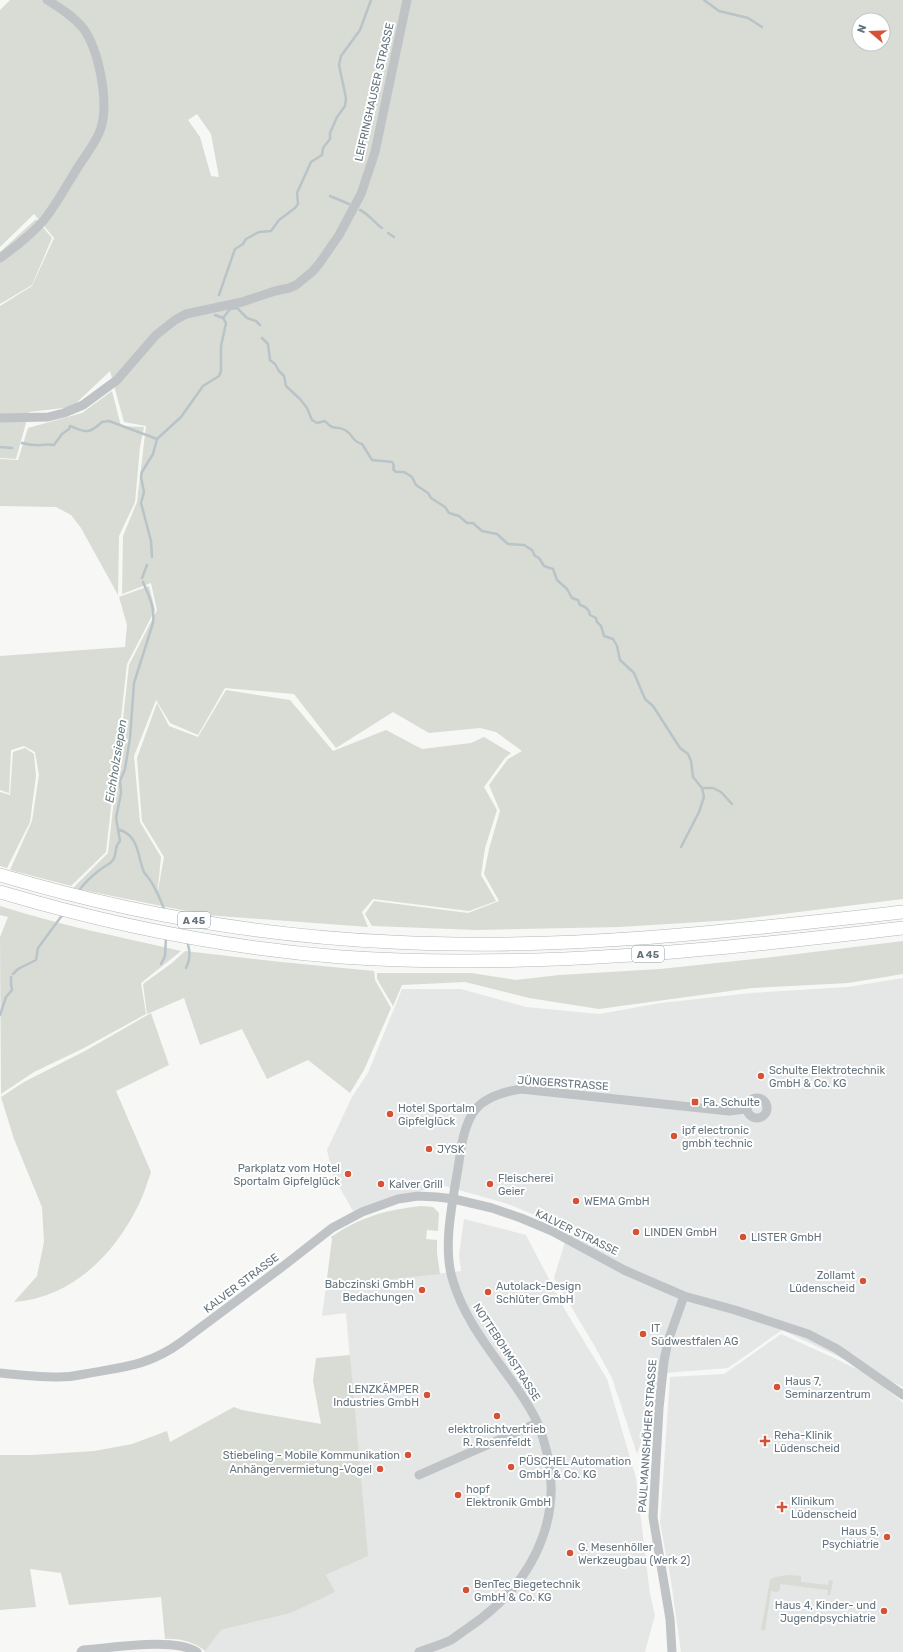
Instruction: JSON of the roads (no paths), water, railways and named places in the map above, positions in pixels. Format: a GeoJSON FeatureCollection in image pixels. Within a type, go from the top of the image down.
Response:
{"type":"FeatureCollection","features":[{"type":"Feature","properties":{"kind":"highway","name":"A 45"},"geometry":{"type":"LineString","coordinates":[[0,875],[36,886],[134,910],[240,929],[314,937],[393,943],[477,944],[650,938],[742,930],[903,912]]}},
{"type":"Feature","properties":{"kind":"highway","name":"A 45"},"geometry":{"type":"LineString","coordinates":[[0,892],[128,926],[220,942],[303,953],[392,959],[462,961],[568,959],[687,951],[903,928]]}},
{"type":"Feature","properties":{"kind":"street"},"geometry":{"type":"LineString","coordinates":[[0,258],[13,249],[47,217],[97,137],[102,123],[104,104],[102,86],[99,69],[90,40],[83,28],[68,13],[47,0]]}},
{"type":"Feature","properties":{"kind":"street","name":"LEIFRINGHAUSER STRASSE"},"geometry":{"type":"LineString","coordinates":[[0,418],[48,417],[64,413],[83,405],[117,380],[156,335],[175,320],[186,314],[236,304],[288,288],[296,285],[312,272],[338,235],[361,194],[375,152],[407,0]]}},
{"type":"Feature","properties":{"kind":"street","name":"JÜNGERSTRASSE"},"geometry":{"type":"LineString","coordinates":[[454,1199],[463,1135],[470,1116],[483,1102],[503,1092],[521,1089],[729,1112],[746,1109]]}},
{"type":"Feature","properties":{"kind":"street","name":"KALVER STRASSE"},"geometry":{"type":"LineString","coordinates":[[0,1373],[57,1377],[76,1376],[124,1368],[152,1360],[168,1352],[332,1228],[376,1207],[418,1196],[454,1199],[492,1208],[538,1225],[624,1270],[684,1296],[735,1310],[808,1334],[837,1349],[903,1396]]}},
{"type":"Feature","properties":{"kind":"street","name":"NOTTEBOHMSTRASSE"},"geometry":{"type":"LineString","coordinates":[[420,1652],[450,1640],[483,1618],[508,1595],[531,1565],[546,1528],[550,1505],[547,1453],[537,1423],[521,1395],[479,1334],[459,1300],[452,1280],[449,1257],[449,1237],[454,1199]]}},
{"type":"Feature","properties":{"kind":"street","name":"PAULMANNSHÖHER STRASSE"},"geometry":{"type":"LineString","coordinates":[[672,1652],[670,1619],[654,1517],[659,1408],[664,1361],[668,1341],[684,1296]]}},
{"type":"Feature","properties":{"kind":"street"},"geometry":{"type":"LineString","coordinates":[[419,1475],[537,1423]]}},
{"type":"Feature","properties":{"kind":"street"},"geometry":{"type":"LineString","coordinates":[[81,1652],[83,1650],[165,1644],[183,1646],[198,1652]]}},
{"type":"Feature","properties":{"kind":"waterway","name":"Eichholzsiepen"},"geometry":{"type":"LineString","coordinates":[[219,295],[235,249],[243,244],[246,239],[259,232],[271,231],[279,220],[298,204],[297,193],[311,162],[322,155],[323,148],[330,139],[330,133],[337,117],[345,106],[346,98],[339,65],[341,56],[360,30],[371,0]]}},
{"type":"Feature","properties":{"kind":"waterway"},"geometry":{"type":"LineString","coordinates":[[704,0],[719,11],[748,18],[762,27]]}},
{"type":"Feature","properties":{"kind":"waterway"},"geometry":{"type":"LineString","coordinates":[[330,196],[349,204]]}},
{"type":"Feature","properties":{"kind":"waterway"},"geometry":{"type":"LineString","coordinates":[[360,210],[382,228]]}},
{"type":"Feature","properties":{"kind":"waterway"},"geometry":{"type":"LineString","coordinates":[[388,233],[394,237]]}},
{"type":"Feature","properties":{"kind":"waterway"},"geometry":{"type":"LineString","coordinates":[[223,318],[230,309],[237,308],[247,318],[256,321],[260,325]]}},
{"type":"Feature","properties":{"kind":"waterway","name":"Eichholzsiepen"},"geometry":{"type":"LineString","coordinates":[[152,557],[151,541],[141,503],[144,492],[141,477],[142,472],[153,454],[157,439],[181,417],[203,386],[219,376],[221,371],[221,346],[226,323],[223,318],[215,315]]}},
{"type":"Feature","properties":{"kind":"waterway"},"geometry":{"type":"LineString","coordinates":[[262,338],[268,344],[270,360],[284,376],[286,386],[307,408],[312,420],[317,423],[325,421],[333,427],[348,432],[358,443],[362,444],[372,460],[392,462],[394,466],[393,469],[396,472],[404,472],[412,477],[416,485],[428,493],[431,498],[445,507],[449,513],[459,516],[467,523],[473,523],[482,531],[497,534],[508,544],[524,545],[532,550],[544,566],[553,569],[557,580],[567,589],[572,598],[578,600],[580,605],[587,608],[590,615],[596,618],[597,622],[601,626],[604,636],[613,639],[617,646],[620,660],[634,673],[645,699],[653,706],[680,748],[688,754],[691,761],[693,777],[702,788],[704,797],[699,812],[681,847]]}},
{"type":"Feature","properties":{"kind":"waterway"},"geometry":{"type":"LineString","coordinates":[[22,443],[33,445],[54,445],[70,426],[83,431],[90,431],[102,422],[109,421],[157,439]]}},
{"type":"Feature","properties":{"kind":"waterway"},"geometry":{"type":"LineString","coordinates":[[0,447],[12,448]]}},
{"type":"Feature","properties":{"kind":"waterway","name":"Eichholzsiepen"},"geometry":{"type":"LineString","coordinates":[[142,578],[147,565]]}},
{"type":"Feature","properties":{"kind":"waterway","name":"Eichholzsiepen"},"geometry":{"type":"LineString","coordinates":[[78,892],[83,885],[114,859],[117,846],[120,841],[116,818],[121,793],[120,781],[125,769],[130,738],[134,683],[153,623],[152,607],[143,582]]}},
{"type":"Feature","properties":{"kind":"waterway"},"geometry":{"type":"LineString","coordinates":[[702,788],[713,788],[721,792],[732,804]]}},
{"type":"Feature","properties":{"kind":"waterway"},"geometry":{"type":"LineString","coordinates":[[118,829],[125,832],[134,841],[144,872],[155,888],[165,911]]}},
{"type":"Feature","properties":{"kind":"waterway","name":"Eichholzsiepen"},"geometry":{"type":"LineString","coordinates":[[13,974],[18,969],[36,960],[38,948],[63,914]]}},
{"type":"Feature","properties":{"kind":"waterway"},"geometry":{"type":"LineString","coordinates":[[161,964],[165,956],[166,938]]}},
{"type":"Feature","properties":{"kind":"waterway"},"geometry":{"type":"LineString","coordinates":[[186,968],[190,954],[187,941]]}},
{"type":"Feature","properties":{"kind":"waterway","name":"Eichholzsiepen"},"geometry":{"type":"LineString","coordinates":[[0,1015],[6,997],[12,990],[11,977]]}},
{"type":"Feature","properties":{"kind":"place","name":"Schulte Elektrotechnik GmbH & Co. KG"},"geometry":{"type":"Point","coordinates":[761,1076]}},
{"type":"Feature","properties":{"kind":"place","name":"Fa. Schulte"},"geometry":{"type":"Point","coordinates":[695,1102]}},
{"type":"Feature","properties":{"kind":"place","name":"Hotel Sportalm Gipfelglück"},"geometry":{"type":"Point","coordinates":[390,1114]}},
{"type":"Feature","properties":{"kind":"place","name":"ipf electronic gmbh technic"},"geometry":{"type":"Point","coordinates":[674,1136]}},
{"type":"Feature","properties":{"kind":"place","name":"JYSK"},"geometry":{"type":"Point","coordinates":[429,1149]}},
{"type":"Feature","properties":{"kind":"place","name":"Parkplatz vom Hotel Sportalm Gipfelglück"},"geometry":{"type":"Point","coordinates":[348,1174]}},
{"type":"Feature","properties":{"kind":"place","name":"Kalver Grill"},"geometry":{"type":"Point","coordinates":[381,1184]}},
{"type":"Feature","properties":{"kind":"place","name":"Fleischerei Geier"},"geometry":{"type":"Point","coordinates":[490,1184]}},
{"type":"Feature","properties":{"kind":"place","name":"WEMA GmbH"},"geometry":{"type":"Point","coordinates":[576,1201]}},
{"type":"Feature","properties":{"kind":"place","name":"LINDEN GmbH"},"geometry":{"type":"Point","coordinates":[636,1232]}},
{"type":"Feature","properties":{"kind":"place","name":"LISTER GmbH"},"geometry":{"type":"Point","coordinates":[743,1237]}},
{"type":"Feature","properties":{"kind":"place","name":"Zollamt Lüdenscheid"},"geometry":{"type":"Point","coordinates":[863,1281]}},
{"type":"Feature","properties":{"kind":"place","name":"Babczinski GmbH Bedachungen"},"geometry":{"type":"Point","coordinates":[422,1290]}},
{"type":"Feature","properties":{"kind":"place","name":"Autolack-Design Schlüter GmbH"},"geometry":{"type":"Point","coordinates":[488,1292]}},
{"type":"Feature","properties":{"kind":"place","name":"IT Südwestfalen AG"},"geometry":{"type":"Point","coordinates":[643,1334]}},
{"type":"Feature","properties":{"kind":"place","name":"Haus 7, Seminarzentrum"},"geometry":{"type":"Point","coordinates":[777,1387]}},
{"type":"Feature","properties":{"kind":"place","name":"LENZKÄMPER Industries GmbH"},"geometry":{"type":"Point","coordinates":[427,1395]}},
{"type":"Feature","properties":{"kind":"place","name":"elektrolichtvertrieb R. Rosenfeldt"},"geometry":{"type":"Point","coordinates":[497,1416]}},
{"type":"Feature","properties":{"kind":"place","name":"Reha-Klinik Lüdenscheid"},"geometry":{"type":"Point","coordinates":[765,1441]}},
{"type":"Feature","properties":{"kind":"place","name":"Stiebeling - Mobile Kommunikation"},"geometry":{"type":"Point","coordinates":[408,1455]}},
{"type":"Feature","properties":{"kind":"place","name":"PÜSCHEL Automation GmbH & Co. KG"},"geometry":{"type":"Point","coordinates":[511,1467]}},
{"type":"Feature","properties":{"kind":"place","name":"Anhängervermietung-Vogel"},"geometry":{"type":"Point","coordinates":[380,1469]}},
{"type":"Feature","properties":{"kind":"place","name":"hopf Elektronik GmbH"},"geometry":{"type":"Point","coordinates":[458,1495]}},
{"type":"Feature","properties":{"kind":"place","name":"Klinikum Lüdenscheid"},"geometry":{"type":"Point","coordinates":[782,1507]}},
{"type":"Feature","properties":{"kind":"place","name":"Haus 5, Psychiatrie"},"geometry":{"type":"Point","coordinates":[887,1537]}},
{"type":"Feature","properties":{"kind":"place","name":"G. Mesenhöller Werkzeugbau (Werk 2)"},"geometry":{"type":"Point","coordinates":[570,1553]}},
{"type":"Feature","properties":{"kind":"place","name":"BenTec Biegetechnik GmbH & Co. KG"},"geometry":{"type":"Point","coordinates":[466,1590]}},
{"type":"Feature","properties":{"kind":"place","name":"Haus 4, Kinder- und Jugendpsychiatrie"},"geometry":{"type":"Point","coordinates":[884,1611]}}]}
